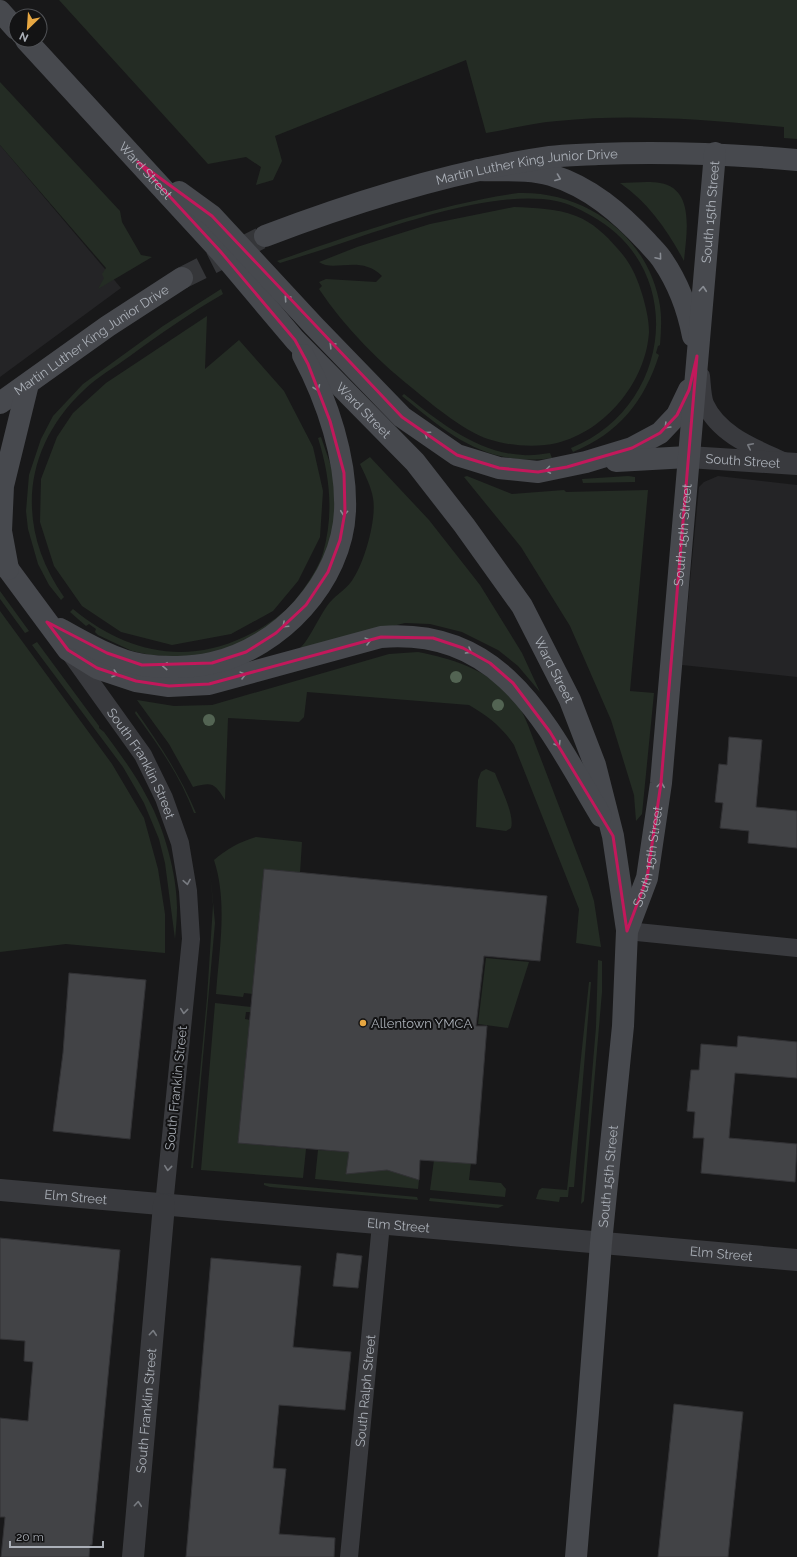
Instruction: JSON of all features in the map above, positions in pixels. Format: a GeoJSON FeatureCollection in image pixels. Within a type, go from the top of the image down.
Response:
{"type":"FeatureCollection","features":[{"type":"Feature","properties":{"kind":"main road"},"geometry":{"type":"LineString","coordinates":[[0,11],[8,20]]}},
{"type":"Feature","properties":{"kind":"main road","name":"Ward Street"},"geometry":{"type":"LineString","coordinates":[[33,48],[220,251],[295,340],[415,462],[464,524],[522,606],[570,700],[595,765],[613,836],[627,931]]}},
{"type":"Feature","properties":{"kind":"main road","name":"Martin Luther King Junior Drive"},"geometry":{"type":"LineString","coordinates":[[265,236],[328,212],[478,170],[551,157],[632,152],[715,153],[797,160]]}},
{"type":"Feature","properties":{"kind":"main road","name":"South 15th Street"},"geometry":{"type":"LineString","coordinates":[[576,1557],[600,1243],[623,1026],[627,931],[647,878],[661,783],[715,153]]}},
{"type":"Feature","properties":{"kind":"main road"},"geometry":{"type":"LineString","coordinates":[[138,162],[212,216],[314,326],[402,417],[457,455],[499,468],[538,472],[586,462],[632,448],[660,434],[677,415],[680,409],[689,390],[697,356],[690,317],[680,292],[663,260],[611,206],[580,186],[551,175],[534,171],[478,170]]}},
{"type":"Feature","properties":{"kind":"main road","name":"Martin Luther King Junior Drive"},"geometry":{"type":"LineString","coordinates":[[0,403],[115,322],[182,278]]}},
{"type":"Feature","properties":{"kind":"main road"},"geometry":{"type":"LineString","coordinates":[[47,622],[107,653],[142,665],[176,666],[212,663],[246,652],[276,633],[306,605],[328,572],[340,540],[345,512],[344,473],[330,421],[308,364],[295,340]]}},
{"type":"Feature","properties":{"kind":"main road"},"geometry":{"type":"LineString","coordinates":[[28,384],[3,486],[1,531],[4,563],[68,650],[97,668],[136,681],[169,686],[209,684],[381,637],[402,635],[433,638],[463,648],[490,663],[513,683],[550,732],[613,836]]}},
{"type":"Feature","properties":{"kind":"main road"},"geometry":{"type":"LineString","coordinates":[[586,462],[688,457]]}},
{"type":"Feature","properties":{"kind":"street","name":"South Street"},"geometry":{"type":"LineString","coordinates":[[688,457],[791,463]]}},
{"type":"Feature","properties":{"kind":"street","name":"Elm Street"},"geometry":{"type":"LineString","coordinates":[[0,1190],[797,1260]]}},
{"type":"Feature","properties":{"kind":"street","name":"South Franklin Street"},"geometry":{"type":"LineString","coordinates":[[133,1557],[164,1205]]}},
{"type":"Feature","properties":{"kind":"lane"},"geometry":{"type":"LineString","coordinates":[[697,356],[705,404],[722,427],[742,442],[791,463]]}},
{"type":"Feature","properties":{"kind":"lane","name":"South Franklin Street"},"geometry":{"type":"LineString","coordinates":[[68,650],[143,755],[164,798],[180,843],[188,891],[191,938],[164,1205]]}},
{"type":"Feature","properties":{"kind":"lane"},"geometry":{"type":"LineString","coordinates":[[627,931],[797,948]]}},
{"type":"Feature","properties":{"kind":"lane","name":"South Ralph Street"},"geometry":{"type":"LineString","coordinates":[[349,1557],[381,1224]]}},
{"type":"Feature","properties":{"kind":"highlighted area"},"geometry":{"type":"Polygon","coordinates":[[[138,162],[212,216],[402,417],[457,455],[499,468],[538,472],[567,467],[632,448],[660,433],[677,415],[689,390],[697,356],[661,783],[647,878],[627,931],[613,836],[550,732],[513,683],[490,663],[463,648],[433,638],[381,637],[209,684],[169,686],[136,681],[97,668],[68,650],[47,622],[107,653],[142,665],[212,663],[246,652],[276,633],[306,605],[328,572],[340,540],[345,512],[344,473],[330,421],[308,364],[295,340],[220,251],[138,162]]]}},
{"type":"Feature","properties":{"kind":"shaded area"},"geometry":{"type":"Polygon","coordinates":[[[59,0],[797,0],[797,139],[784,138],[784,127],[671,118],[614,118],[557,121],[486,133],[466,60],[275,136],[282,161],[273,180],[256,185],[261,167],[246,157],[208,164],[59,0]]]}},
{"type":"Feature","properties":{"kind":"shaded area"},"geometry":{"type":"Polygon","coordinates":[[[0,82],[120,211],[122,222],[141,255],[152,257],[98,289],[104,278],[102,274],[106,268],[0,145],[0,82]]]}},
{"type":"Feature","properties":{"kind":"shaded area"},"geometry":{"type":"Polygon","coordinates":[[[0,145],[121,288],[0,377],[0,145]]]}},
{"type":"Feature","properties":{"kind":"shaded area"},"geometry":{"type":"Polygon","coordinates":[[[620,183],[660,183],[671,187],[679,194],[684,204],[687,227],[684,261],[664,228],[648,208],[640,199],[620,183]]]}},
{"type":"Feature","properties":{"kind":"shaded area"},"geometry":{"type":"Polygon","coordinates":[[[518,193],[543,194],[568,200],[590,210],[611,223],[628,239],[643,259],[654,281],[660,306],[660,345],[658,346],[656,353],[659,355],[646,387],[628,414],[616,425],[604,435],[573,452],[571,448],[605,429],[630,402],[648,371],[656,336],[654,301],[643,268],[622,239],[590,215],[578,208],[556,201],[510,199],[485,202],[434,214],[386,228],[280,263],[277,261],[367,230],[426,212],[487,198],[518,193]]]}},
{"type":"Feature","properties":{"kind":"shaded area"},"geometry":{"type":"Polygon","coordinates":[[[514,207],[545,209],[568,213],[588,222],[598,229],[613,243],[630,265],[641,290],[648,319],[649,332],[646,351],[640,369],[620,402],[591,428],[575,437],[549,445],[522,446],[505,443],[479,436],[461,425],[403,381],[377,357],[340,317],[319,289],[322,286],[319,282],[326,279],[376,282],[382,276],[365,266],[332,266],[319,262],[357,247],[430,224],[514,207]]]}},
{"type":"Feature","properties":{"kind":"shaded area"},"geometry":{"type":"Polygon","coordinates":[[[221,289],[223,294],[175,324],[89,385],[63,413],[48,438],[37,463],[32,490],[33,517],[38,544],[48,571],[64,597],[61,600],[49,585],[38,564],[28,529],[26,511],[29,475],[41,439],[53,416],[83,384],[163,326],[221,289]]]}},
{"type":"Feature","properties":{"kind":"shaded area"},"geometry":{"type":"Polygon","coordinates":[[[207,316],[205,369],[239,340],[284,391],[313,447],[323,491],[320,537],[298,581],[273,611],[231,634],[172,645],[121,632],[82,606],[54,566],[40,522],[41,479],[57,437],[73,413],[106,383],[207,316]]]}},
{"type":"Feature","properties":{"kind":"shaded area"},"geometry":{"type":"Polygon","coordinates":[[[404,394],[444,425],[474,442],[506,453],[530,455],[550,453],[552,458],[529,460],[508,458],[488,453],[453,435],[402,396],[404,394]]]}},
{"type":"Feature","properties":{"kind":"shaded area"},"geometry":{"type":"Polygon","coordinates":[[[321,437],[332,469],[335,484],[334,533],[309,591],[252,640],[195,658],[150,655],[132,651],[98,635],[95,632],[96,629],[89,624],[86,626],[70,612],[73,609],[92,623],[133,644],[155,650],[177,652],[199,651],[221,646],[250,634],[273,620],[289,607],[309,582],[321,560],[323,553],[329,524],[329,495],[328,481],[318,438],[321,437]]]}},
{"type":"Feature","properties":{"kind":"shaded area"},"geometry":{"type":"Polygon","coordinates":[[[370,457],[429,520],[480,585],[522,653],[540,692],[518,666],[498,650],[462,632],[430,624],[405,623],[299,649],[306,641],[329,603],[351,582],[365,553],[371,529],[374,507],[371,489],[360,464],[370,457]]]}},
{"type":"Feature","properties":{"kind":"shaded area"},"geometry":{"type":"Polygon","coordinates":[[[467,476],[512,494],[564,490],[566,492],[648,490],[630,691],[654,693],[642,814],[636,821],[634,795],[611,720],[570,626],[521,547],[464,477],[467,476]]]}},
{"type":"Feature","properties":{"kind":"shaded area"},"geometry":{"type":"Polygon","coordinates":[[[628,476],[635,477],[635,482],[583,483],[582,479],[628,476]]]}},
{"type":"Feature","properties":{"kind":"shaded area"},"geometry":{"type":"Polygon","coordinates":[[[718,476],[797,485],[797,677],[682,665],[699,487],[704,482],[718,476]]]}},
{"type":"Feature","properties":{"kind":"shaded area"},"geometry":{"type":"Polygon","coordinates":[[[0,591],[29,631],[25,633],[0,599],[0,591]]]}},
{"type":"Feature","properties":{"kind":"shaded area"},"geometry":{"type":"Polygon","coordinates":[[[0,611],[112,764],[144,818],[158,869],[165,914],[165,953],[66,944],[0,952],[0,611]]]}},
{"type":"Feature","properties":{"kind":"shaded area"},"geometry":{"type":"Polygon","coordinates":[[[37,642],[99,728],[104,732],[128,765],[154,811],[164,837],[175,881],[177,919],[175,939],[165,863],[159,839],[144,803],[123,767],[32,645],[37,642]]]}},
{"type":"Feature","properties":{"kind":"shaded area"},"geometry":{"type":"Polygon","coordinates":[[[418,652],[448,659],[489,677],[512,697],[521,710],[529,727],[588,882],[594,901],[601,947],[576,943],[579,909],[514,745],[494,722],[469,705],[307,692],[304,717],[299,722],[228,718],[225,800],[218,790],[212,785],[209,784],[193,787],[169,744],[137,700],[174,706],[212,705],[389,654],[418,652]]]}},
{"type":"Feature","properties":{"kind":"shaded area"},"geometry":{"type":"Polygon","coordinates":[[[136,711],[169,760],[196,813],[194,813],[175,773],[135,713],[136,711]]]}},
{"type":"Feature","properties":{"kind":"shaded area"},"geometry":{"type":"Polygon","coordinates":[[[486,769],[495,773],[509,808],[512,822],[511,828],[506,831],[476,827],[478,780],[481,772],[486,769]]]}},
{"type":"Feature","properties":{"kind":"shaded area"},"geometry":{"type":"Polygon","coordinates":[[[256,837],[302,842],[300,873],[253,994],[244,993],[243,997],[216,994],[222,910],[221,893],[214,860],[234,846],[256,837]]]}},
{"type":"Feature","properties":{"kind":"shaded area"},"geometry":{"type":"Polygon","coordinates":[[[210,871],[215,923],[193,1168],[191,1168],[207,998],[213,905],[210,871]]]}},
{"type":"Feature","properties":{"kind":"shaded area"},"geometry":{"type":"Polygon","coordinates":[[[486,958],[529,962],[508,1028],[478,1024],[486,958]]]}},
{"type":"Feature","properties":{"kind":"shaded area"},"geometry":{"type":"Polygon","coordinates":[[[598,960],[602,961],[602,992],[584,1201],[581,1204],[596,1027],[598,960]]]}},
{"type":"Feature","properties":{"kind":"shaded area"},"geometry":{"type":"Polygon","coordinates":[[[589,982],[591,982],[574,1187],[569,1187],[568,1197],[560,1197],[559,1202],[536,1199],[539,1190],[542,1188],[567,1190],[589,982]]]}},
{"type":"Feature","properties":{"kind":"shaded area"},"geometry":{"type":"Polygon","coordinates":[[[215,1003],[251,1007],[251,1012],[246,1012],[245,1019],[250,1020],[238,1143],[306,1149],[303,1178],[201,1170],[215,1003]]]}},
{"type":"Feature","properties":{"kind":"shaded area"},"geometry":{"type":"Polygon","coordinates":[[[318,1150],[349,1152],[387,1170],[419,1180],[418,1189],[315,1179],[318,1150]]]}},
{"type":"Feature","properties":{"kind":"shaded area"},"geometry":{"type":"Polygon","coordinates":[[[434,1160],[471,1163],[469,1180],[501,1183],[506,1189],[505,1197],[430,1190],[434,1160]]]}},
{"type":"Feature","properties":{"kind":"shaded area"},"geometry":{"type":"Polygon","coordinates":[[[264,1183],[417,1197],[418,1200],[270,1187],[264,1185],[264,1183]]]}},
{"type":"Feature","properties":{"kind":"shaded area"},"geometry":{"type":"Polygon","coordinates":[[[430,1198],[504,1205],[498,1208],[429,1201],[430,1198]]]}},
{"type":"Feature","properties":{"kind":"building"},"geometry":{"type":"Polygon","coordinates":[[[729,737],[762,740],[756,807],[797,811],[797,848],[748,843],[749,831],[720,828],[723,803],[715,802],[719,764],[727,765],[729,737]]]}},
{"type":"Feature","properties":{"kind":"building","name":"Allentown YMCA"},"geometry":{"type":"Polygon","coordinates":[[[264,869],[547,896],[540,961],[484,956],[476,1026],[487,1026],[476,1164],[420,1160],[419,1180],[387,1170],[346,1174],[349,1152],[238,1143],[264,869]]]}},
{"type":"Feature","properties":{"kind":"building"},"geometry":{"type":"Polygon","coordinates":[[[69,973],[146,980],[130,1139],[53,1131],[63,1053],[69,973]]]}},
{"type":"Feature","properties":{"kind":"building"},"geometry":{"type":"Polygon","coordinates":[[[738,1036],[797,1042],[797,1078],[735,1073],[729,1138],[797,1144],[795,1182],[701,1173],[704,1138],[693,1138],[695,1112],[687,1111],[691,1070],[699,1070],[701,1044],[737,1047],[738,1036]]]}},
{"type":"Feature","properties":{"kind":"building"},"geometry":{"type":"Polygon","coordinates":[[[0,1238],[120,1250],[92,1545],[90,1545],[89,1557],[1,1557],[5,1517],[0,1517],[0,1418],[28,1421],[33,1362],[24,1361],[25,1341],[0,1339],[0,1238]]]}},
{"type":"Feature","properties":{"kind":"building"},"geometry":{"type":"Polygon","coordinates":[[[337,1253],[362,1256],[358,1288],[333,1286],[337,1253]]]}},
{"type":"Feature","properties":{"kind":"building"},"geometry":{"type":"Polygon","coordinates":[[[211,1258],[301,1266],[293,1347],[351,1352],[345,1410],[279,1405],[273,1468],[286,1469],[279,1534],[335,1538],[334,1557],[186,1557],[211,1258]]]}},
{"type":"Feature","properties":{"kind":"building"},"geometry":{"type":"Polygon","coordinates":[[[674,1404],[743,1412],[728,1557],[658,1557],[674,1404]]]}},
{"type":"Feature","properties":{"kind":"tunnel"},"geometry":{"type":"LineString","coordinates":[[182,278],[265,236]]}},
{"type":"Feature","properties":{"kind":"place","name":"Allentown YMCA"},"geometry":{"type":"Point","coordinates":[363,1023]}}]}
